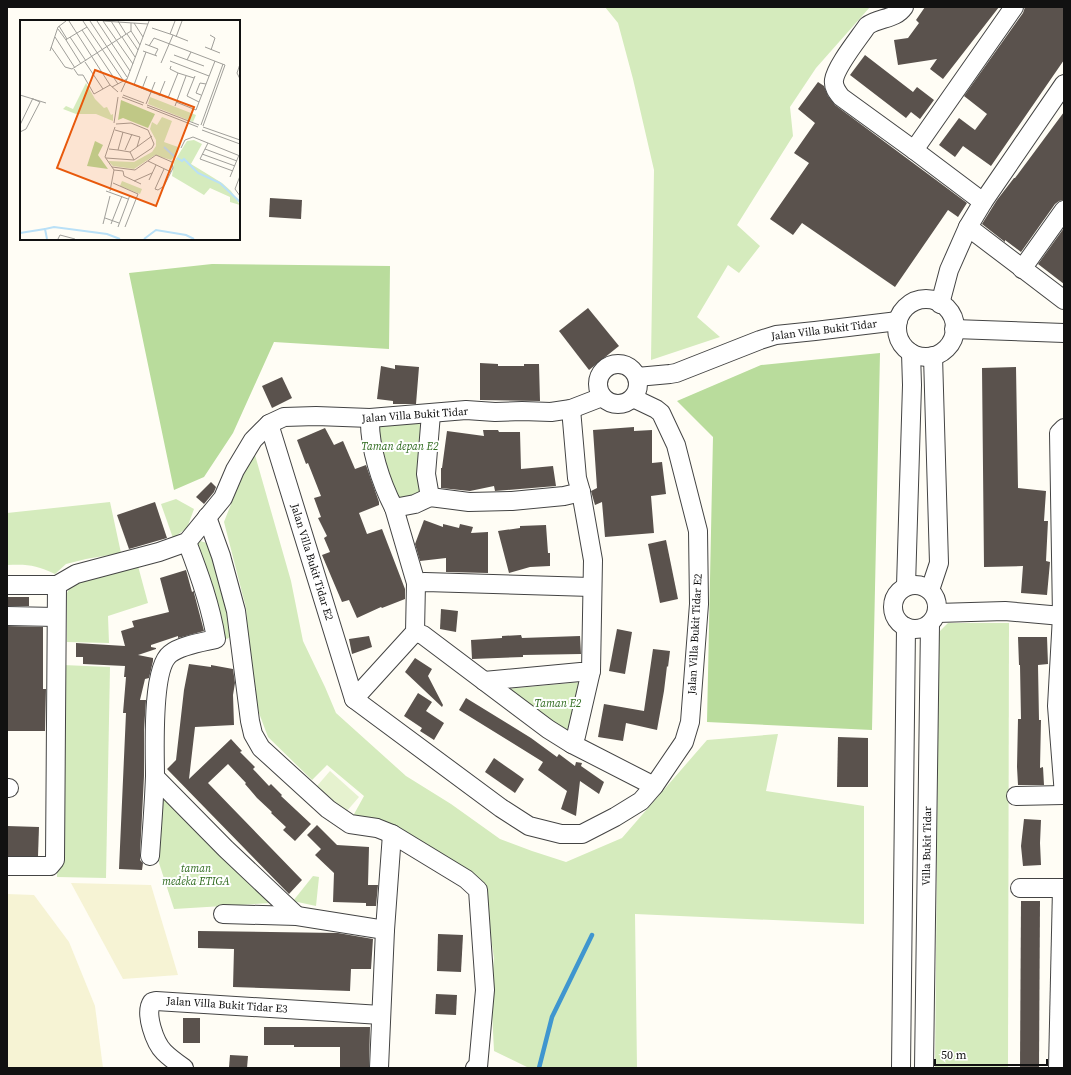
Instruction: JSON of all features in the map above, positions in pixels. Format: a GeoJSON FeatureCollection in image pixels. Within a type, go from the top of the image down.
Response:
{"type":"FeatureCollection","features":[{"type":"Feature","properties":{"kind":"street"},"geometry":{"type":"LineString","coordinates":[[904,7],[901,12],[872,22],[867,26],[841,64],[834,80],[835,90],[840,97],[983,202]]}},
{"type":"Feature","properties":{"kind":"street"},"geometry":{"type":"LineString","coordinates":[[914,150],[1014,7]]}},
{"type":"Feature","properties":{"kind":"street"},"geometry":{"type":"LineString","coordinates":[[940,304],[949,270],[968,227],[983,202],[1064,84]]}},
{"type":"Feature","properties":{"kind":"street"},"geometry":{"type":"LineString","coordinates":[[1022,269],[1064,210]]}},
{"type":"Feature","properties":{"kind":"street"},"geometry":{"type":"LineString","coordinates":[[968,227],[1064,300]]}},
{"type":"Feature","properties":{"kind":"street"},"geometry":{"type":"LineString","coordinates":[[930,300],[940,304],[951,315],[954,329],[953,337],[949,345],[943,351],[933,356],[922,357],[911,353],[903,346],[897,329],[898,321],[905,308],[916,301],[930,300]]}},
{"type":"Feature","properties":{"kind":"street","name":"Jalan Villa Bukit Tidar"},"geometry":{"type":"LineString","coordinates":[[634,369],[670,374],[694,367],[716,357],[776,335],[898,321]]}},
{"type":"Feature","properties":{"kind":"street"},"geometry":{"type":"LineString","coordinates":[[954,329],[1064,333]]}},
{"type":"Feature","properties":{"kind":"street"},"geometry":{"type":"LineString","coordinates":[[906,586],[912,385],[911,353]]}},
{"type":"Feature","properties":{"kind":"street"},"geometry":{"type":"LineString","coordinates":[[930,590],[939,563],[933,356]]}},
{"type":"Feature","properties":{"kind":"street"},"geometry":{"type":"LineString","coordinates":[[618,364],[634,369],[638,388],[633,398],[628,403],[621,405],[614,404],[608,402],[602,397],[599,392],[598,385],[601,373],[606,368],[611,365],[618,364]]}},
{"type":"Feature","properties":{"kind":"street","name":"Jalan Villa Bukit Tidar"},"geometry":{"type":"LineString","coordinates":[[187,542],[222,498],[235,470],[253,440],[269,424],[284,417],[316,416],[370,418],[466,410],[495,412],[551,412],[571,410],[602,397]]}},
{"type":"Feature","properties":{"kind":"street","name":"Jalan Villa Bukit Tidar E2"},"geometry":{"type":"LineString","coordinates":[[269,424],[354,699],[501,808],[529,826],[561,834],[582,834],[615,817],[641,801],[654,786],[684,742],[690,722],[699,604],[698,531],[676,445],[661,413],[656,408],[633,398]]}},
{"type":"Feature","properties":{"kind":"street"},"geometry":{"type":"LineString","coordinates":[[571,410],[576,464],[592,560],[591,671],[576,736],[572,744]]}},
{"type":"Feature","properties":{"kind":"street"},"geometry":{"type":"LineString","coordinates":[[430,497],[426,474],[431,414]]}},
{"type":"Feature","properties":{"kind":"street"},"geometry":{"type":"LineString","coordinates":[[354,699],[416,632],[416,583],[394,508],[380,474],[372,446],[369,435],[370,418]]}},
{"type":"Feature","properties":{"kind":"street"},"geometry":{"type":"LineString","coordinates":[[1016,796],[1064,795],[1061,706],[1063,616],[1062,520],[1059,433],[1064,428]]}},
{"type":"Feature","properties":{"kind":"street"},"geometry":{"type":"LineString","coordinates":[[394,508],[415,504],[430,497],[469,502],[512,501],[564,496],[581,492]]}},
{"type":"Feature","properties":{"kind":"street"},"geometry":{"type":"LineString","coordinates":[[207,517],[221,556],[236,611],[250,721],[253,734],[261,748],[328,809],[350,824],[377,828],[392,834],[466,879],[478,890],[485,990],[478,1067],[475,1068]]}},
{"type":"Feature","properties":{"kind":"street"},"geometry":{"type":"LineString","coordinates":[[7,585],[57,585],[76,574],[159,552],[187,542],[200,576],[216,639]]}},
{"type":"Feature","properties":{"kind":"street"},"geometry":{"type":"LineString","coordinates":[[416,583],[425,582],[591,587]]}},
{"type":"Feature","properties":{"kind":"street"},"geometry":{"type":"LineString","coordinates":[[933,618],[937,600],[930,590],[919,584],[912,584],[900,590],[893,603],[893,610],[896,617],[900,623],[906,627],[918,629],[933,618],[1005,611],[1063,616]]}},
{"type":"Feature","properties":{"kind":"street"},"geometry":{"type":"LineString","coordinates":[[7,866],[50,866],[55,860],[57,585]]}},
{"type":"Feature","properties":{"kind":"street"},"geometry":{"type":"LineString","coordinates":[[7,616],[56,617]]}},
{"type":"Feature","properties":{"kind":"street","name":"Villa Bukit Tidar"},"geometry":{"type":"LineString","coordinates":[[924,1068],[933,618]]}},
{"type":"Feature","properties":{"kind":"street","name":"Villa Bukit Tidar"},"geometry":{"type":"LineString","coordinates":[[901,1068],[906,627]]}},
{"type":"Feature","properties":{"kind":"street"},"geometry":{"type":"LineString","coordinates":[[416,632],[423,635],[548,729],[572,744],[654,786]]}},
{"type":"Feature","properties":{"kind":"street"},"geometry":{"type":"LineString","coordinates":[[150,856],[155,777],[154,729],[159,681],[163,663],[170,654],[186,647],[216,639],[241,648]]}},
{"type":"Feature","properties":{"kind":"street"},"geometry":{"type":"LineString","coordinates":[[484,681],[591,671]]}},
{"type":"Feature","properties":{"kind":"street"},"geometry":{"type":"LineString","coordinates":[[155,777],[226,849],[297,916]]}},
{"type":"Feature","properties":{"kind":"street"},"geometry":{"type":"LineString","coordinates":[[379,1068],[385,930],[392,834]]}},
{"type":"Feature","properties":{"kind":"street"},"geometry":{"type":"LineString","coordinates":[[1020,888],[1063,888],[1058,1068]]}},
{"type":"Feature","properties":{"kind":"street"},"geometry":{"type":"LineString","coordinates":[[223,914],[297,916],[385,930]]}},
{"type":"Feature","properties":{"kind":"street","name":"Jalan Villa Bukit Tidar E3"},"geometry":{"type":"LineString","coordinates":[[184,1068],[163,1051],[153,1034],[148,1012],[152,1002],[156,1000],[381,1015]]}},
{"type":"Feature","properties":{"kind":"shaded area"},"geometry":{"type":"Polygon","coordinates":[[[71,883],[151,885],[178,975],[123,979],[71,883]]]}},
{"type":"Feature","properties":{"kind":"shaded area"},"geometry":{"type":"Polygon","coordinates":[[[7,894],[34,895],[69,942],[95,1006],[103,1068],[7,1068],[7,894]]]}},
{"type":"Feature","properties":{"kind":"green space"},"geometry":{"type":"Polygon","coordinates":[[[605,7],[870,7],[816,68],[790,107],[793,136],[737,225],[760,246],[739,273],[728,265],[697,317],[720,337],[651,360],[654,170],[633,79],[618,23],[605,7]]]}},
{"type":"Feature","properties":{"kind":"green space"},"geometry":{"type":"Polygon","coordinates":[[[212,264],[390,266],[389,349],[274,342],[233,433],[204,477],[174,490],[129,273],[212,264]]]}},
{"type":"Feature","properties":{"kind":"green space"},"geometry":{"type":"Polygon","coordinates":[[[880,353],[872,730],[707,722],[713,437],[677,401],[761,365],[880,353]]]}},
{"type":"Feature","properties":{"kind":"green space","name":"Taman depan E2"},"geometry":{"type":"Polygon","coordinates":[[[422,423],[422,494],[397,500],[386,474],[377,426],[422,423]]]}},
{"type":"Feature","properties":{"kind":"green space"},"geometry":{"type":"Polygon","coordinates":[[[255,455],[291,581],[303,641],[336,713],[406,776],[451,804],[500,839],[566,862],[622,838],[707,740],[778,734],[766,791],[864,806],[864,924],[635,914],[637,1068],[529,1068],[494,1051],[491,992],[494,958],[483,884],[395,825],[353,816],[364,796],[327,765],[312,780],[268,737],[259,713],[250,662],[246,608],[224,522],[242,476],[255,455]]]}},
{"type":"Feature","properties":{"kind":"green space"},"geometry":{"type":"Polygon","coordinates":[[[176,499],[194,509],[187,528],[173,538],[161,504],[176,499]]]}},
{"type":"Feature","properties":{"kind":"green space"},"geometry":{"type":"Polygon","coordinates":[[[110,502],[121,553],[66,564],[55,574],[32,566],[7,565],[7,513],[110,502]]]}},
{"type":"Feature","properties":{"kind":"green space"},"geometry":{"type":"Polygon","coordinates":[[[200,541],[207,543],[215,558],[234,634],[227,639],[220,636],[195,545],[200,541]]]}},
{"type":"Feature","properties":{"kind":"green space"},"geometry":{"type":"Polygon","coordinates":[[[138,566],[148,603],[108,616],[109,643],[67,642],[67,593],[70,587],[76,583],[138,566]]]}},
{"type":"Feature","properties":{"kind":"green space"},"geometry":{"type":"Polygon","coordinates":[[[948,623],[1009,623],[1008,1068],[935,1068],[939,632],[948,623]]]}},
{"type":"Feature","properties":{"kind":"green space"},"geometry":{"type":"Polygon","coordinates":[[[63,665],[110,667],[106,878],[57,877],[63,665]]]}},
{"type":"Feature","properties":{"kind":"green space","name":"Taman E2"},"geometry":{"type":"Polygon","coordinates":[[[582,682],[570,734],[506,689],[582,682]]]}},
{"type":"Feature","properties":{"kind":"green space"},"geometry":{"type":"Polygon","coordinates":[[[330,771],[359,797],[346,812],[317,786],[330,771]]]}},
{"type":"Feature","properties":{"kind":"green space","name":"taman medeka ETIGA"},"geometry":{"type":"Polygon","coordinates":[[[162,796],[270,903],[174,909],[159,863],[162,796]]]}},
{"type":"Feature","properties":{"kind":"green space"},"geometry":{"type":"Polygon","coordinates":[[[313,876],[319,877],[316,906],[293,901],[313,876]]]}},
{"type":"Feature","properties":{"kind":"building"},"geometry":{"type":"Polygon","coordinates":[[[925,7],[999,7],[943,79],[930,69],[937,59],[898,65],[894,40],[908,38],[919,23],[916,20],[925,7]]]}},
{"type":"Feature","properties":{"kind":"building"},"geometry":{"type":"Polygon","coordinates":[[[1025,7],[1064,7],[1064,60],[991,166],[963,146],[955,157],[939,145],[959,118],[975,130],[987,114],[964,96],[1023,13],[1025,7]]]}},
{"type":"Feature","properties":{"kind":"building"},"geometry":{"type":"Polygon","coordinates":[[[865,55],[913,92],[917,87],[934,100],[920,119],[911,112],[906,118],[850,75],[865,55]]]}},
{"type":"Feature","properties":{"kind":"building"},"geometry":{"type":"Polygon","coordinates":[[[818,82],[824,86],[828,96],[835,105],[967,203],[958,217],[948,210],[895,287],[802,223],[793,235],[770,219],[809,163],[794,153],[815,123],[798,109],[818,82]]]}},
{"type":"Feature","properties":{"kind":"building"},"geometry":{"type":"Polygon","coordinates":[[[1064,112],[1064,200],[1055,204],[1021,252],[1005,240],[1005,242],[982,224],[997,200],[1064,112]]]}},
{"type":"Feature","properties":{"kind":"building"},"geometry":{"type":"Polygon","coordinates":[[[270,198],[302,200],[301,219],[269,217],[270,198]]]}},
{"type":"Feature","properties":{"kind":"building"},"geometry":{"type":"Polygon","coordinates":[[[1064,228],[1064,284],[1038,264],[1064,228]]]}},
{"type":"Feature","properties":{"kind":"building"},"geometry":{"type":"Polygon","coordinates":[[[588,308],[619,346],[589,370],[559,331],[588,308]]]}},
{"type":"Feature","properties":{"kind":"building"},"geometry":{"type":"Polygon","coordinates":[[[480,363],[498,364],[498,366],[524,366],[524,364],[539,364],[540,401],[480,400],[480,363]]]}},
{"type":"Feature","properties":{"kind":"building"},"geometry":{"type":"Polygon","coordinates":[[[395,365],[419,367],[416,404],[393,404],[393,401],[377,399],[381,366],[395,369],[395,365]]]}},
{"type":"Feature","properties":{"kind":"building"},"geometry":{"type":"Polygon","coordinates":[[[1016,367],[1018,488],[1046,491],[1044,521],[1048,521],[1046,561],[1050,562],[1047,595],[1021,593],[1023,566],[984,567],[982,368],[1016,367]]]}},
{"type":"Feature","properties":{"kind":"building"},"geometry":{"type":"Polygon","coordinates":[[[282,377],[292,398],[272,408],[262,386],[282,377]]]}},
{"type":"Feature","properties":{"kind":"building"},"geometry":{"type":"Polygon","coordinates":[[[634,427],[634,431],[652,430],[652,463],[662,462],[666,494],[651,496],[654,533],[605,537],[602,502],[595,505],[591,491],[597,488],[593,430],[634,427]]]}},
{"type":"Feature","properties":{"kind":"building"},"geometry":{"type":"Polygon","coordinates":[[[325,428],[334,445],[343,441],[355,469],[366,465],[379,505],[359,513],[367,534],[382,529],[405,589],[405,599],[382,608],[381,607],[357,618],[349,600],[342,602],[322,555],[330,552],[324,538],[327,536],[318,518],[321,517],[314,498],[321,496],[297,440],[325,428]]]}},
{"type":"Feature","properties":{"kind":"building"},"geometry":{"type":"Polygon","coordinates":[[[483,430],[520,432],[521,469],[553,466],[556,486],[495,491],[494,486],[470,491],[441,488],[441,468],[447,431],[484,436],[483,430]]]}},
{"type":"Feature","properties":{"kind":"building"},"geometry":{"type":"Polygon","coordinates":[[[211,482],[216,487],[214,492],[204,504],[196,497],[211,482]]]}},
{"type":"Feature","properties":{"kind":"building"},"geometry":{"type":"Polygon","coordinates":[[[155,502],[167,538],[129,549],[117,515],[155,502]]]}},
{"type":"Feature","properties":{"kind":"building"},"geometry":{"type":"Polygon","coordinates":[[[424,520],[443,527],[443,524],[459,528],[460,524],[473,527],[471,533],[488,532],[488,573],[446,572],[446,558],[420,561],[415,544],[424,520]]]}},
{"type":"Feature","properties":{"kind":"building"},"geometry":{"type":"Polygon","coordinates":[[[546,525],[548,553],[550,553],[550,566],[530,567],[509,573],[498,531],[520,528],[520,526],[546,525]]]}},
{"type":"Feature","properties":{"kind":"building"},"geometry":{"type":"Polygon","coordinates":[[[666,540],[678,599],[660,603],[648,544],[666,540]]]}},
{"type":"Feature","properties":{"kind":"building"},"geometry":{"type":"Polygon","coordinates":[[[186,570],[192,592],[194,591],[204,631],[178,638],[178,636],[151,645],[151,647],[156,649],[138,655],[153,658],[149,678],[145,679],[140,700],[146,700],[140,855],[140,860],[143,863],[142,870],[119,869],[126,713],[123,713],[126,677],[124,677],[125,666],[83,664],[83,657],[76,657],[76,643],[125,646],[121,631],[134,627],[132,621],[169,612],[160,578],[186,570]]]}},
{"type":"Feature","properties":{"kind":"building"},"geometry":{"type":"Polygon","coordinates":[[[7,597],[29,597],[29,606],[7,606],[7,597]]]}},
{"type":"Feature","properties":{"kind":"building"},"geometry":{"type":"Polygon","coordinates":[[[441,609],[458,611],[456,632],[440,629],[441,609]]]}},
{"type":"Feature","properties":{"kind":"building"},"geometry":{"type":"Polygon","coordinates":[[[7,626],[43,627],[43,689],[46,689],[45,731],[7,731],[7,626]]]}},
{"type":"Feature","properties":{"kind":"building"},"geometry":{"type":"Polygon","coordinates":[[[617,629],[632,632],[625,674],[609,671],[617,629]]]}},
{"type":"Feature","properties":{"kind":"building"},"geometry":{"type":"Polygon","coordinates":[[[521,635],[522,638],[580,636],[581,654],[523,655],[523,657],[472,659],[471,640],[521,635]]]}},
{"type":"Feature","properties":{"kind":"building"},"geometry":{"type":"Polygon","coordinates":[[[369,636],[372,647],[352,654],[349,639],[369,636]]]}},
{"type":"Feature","properties":{"kind":"building"},"geometry":{"type":"Polygon","coordinates":[[[1018,637],[1047,637],[1048,664],[1038,665],[1039,720],[1041,720],[1040,768],[1043,767],[1044,785],[1018,785],[1018,719],[1021,719],[1018,637]]]}},
{"type":"Feature","properties":{"kind":"building"},"geometry":{"type":"Polygon","coordinates":[[[653,649],[670,651],[657,730],[626,723],[623,741],[598,737],[604,704],[644,711],[653,649]]]}},
{"type":"Feature","properties":{"kind":"building"},"geometry":{"type":"Polygon","coordinates":[[[415,658],[432,669],[428,676],[443,705],[442,707],[405,672],[415,658]]]}},
{"type":"Feature","properties":{"kind":"building"},"geometry":{"type":"Polygon","coordinates":[[[189,664],[211,667],[211,665],[233,669],[235,683],[233,695],[234,725],[195,727],[189,779],[231,739],[242,751],[240,752],[255,767],[253,769],[269,786],[271,784],[282,795],[281,796],[311,824],[295,841],[283,830],[286,827],[257,798],[245,784],[246,783],[228,764],[208,783],[302,880],[289,894],[167,769],[176,760],[184,690],[189,664]]]}},
{"type":"Feature","properties":{"kind":"building"},"geometry":{"type":"Polygon","coordinates":[[[418,693],[432,702],[426,711],[444,723],[434,740],[420,731],[422,728],[404,716],[418,693]]]}},
{"type":"Feature","properties":{"kind":"building"},"geometry":{"type":"Polygon","coordinates":[[[466,698],[531,738],[557,757],[559,754],[575,766],[576,762],[582,763],[581,766],[604,782],[599,794],[580,781],[576,816],[561,809],[567,791],[538,770],[543,762],[459,710],[466,698]]]}},
{"type":"Feature","properties":{"kind":"building"},"geometry":{"type":"Polygon","coordinates":[[[838,737],[868,738],[868,787],[837,787],[838,737]]]}},
{"type":"Feature","properties":{"kind":"building"},"geometry":{"type":"Polygon","coordinates":[[[494,758],[524,779],[515,793],[485,772],[494,758]]]}},
{"type":"Feature","properties":{"kind":"building"},"geometry":{"type":"Polygon","coordinates":[[[1024,819],[1041,820],[1041,865],[1023,866],[1021,846],[1024,819]]]}},
{"type":"Feature","properties":{"kind":"building"},"geometry":{"type":"Polygon","coordinates":[[[317,825],[337,845],[369,847],[368,885],[378,885],[376,906],[366,906],[366,903],[333,902],[334,873],[315,855],[321,849],[307,835],[317,825]]]}},
{"type":"Feature","properties":{"kind":"building"},"geometry":{"type":"Polygon","coordinates":[[[7,826],[39,827],[38,856],[7,856],[7,826]]]}},
{"type":"Feature","properties":{"kind":"building"},"geometry":{"type":"Polygon","coordinates":[[[1021,901],[1040,901],[1039,1068],[1020,1068],[1021,901]]]}},
{"type":"Feature","properties":{"kind":"building"},"geometry":{"type":"Polygon","coordinates":[[[198,931],[338,933],[373,939],[371,969],[351,969],[350,991],[233,987],[234,949],[198,948],[198,931]]]}},
{"type":"Feature","properties":{"kind":"building"},"geometry":{"type":"Polygon","coordinates":[[[438,934],[463,935],[461,972],[437,971],[438,934]]]}},
{"type":"Feature","properties":{"kind":"building"},"geometry":{"type":"Polygon","coordinates":[[[436,994],[457,995],[456,1015],[435,1014],[436,994]]]}},
{"type":"Feature","properties":{"kind":"building"},"geometry":{"type":"Polygon","coordinates":[[[183,1018],[200,1018],[200,1043],[183,1043],[183,1018]]]}},
{"type":"Feature","properties":{"kind":"building"},"geometry":{"type":"Polygon","coordinates":[[[264,1027],[370,1027],[369,1068],[340,1068],[340,1047],[294,1047],[294,1045],[264,1045],[264,1027]]]}},
{"type":"Feature","properties":{"kind":"building"},"geometry":{"type":"Polygon","coordinates":[[[230,1055],[248,1056],[247,1068],[229,1068],[230,1055]]]}},
{"type":"Feature","properties":{"kind":"waterway"},"geometry":{"type":"LineString","coordinates":[[539,1068],[552,1017],[592,935]]}}]}
